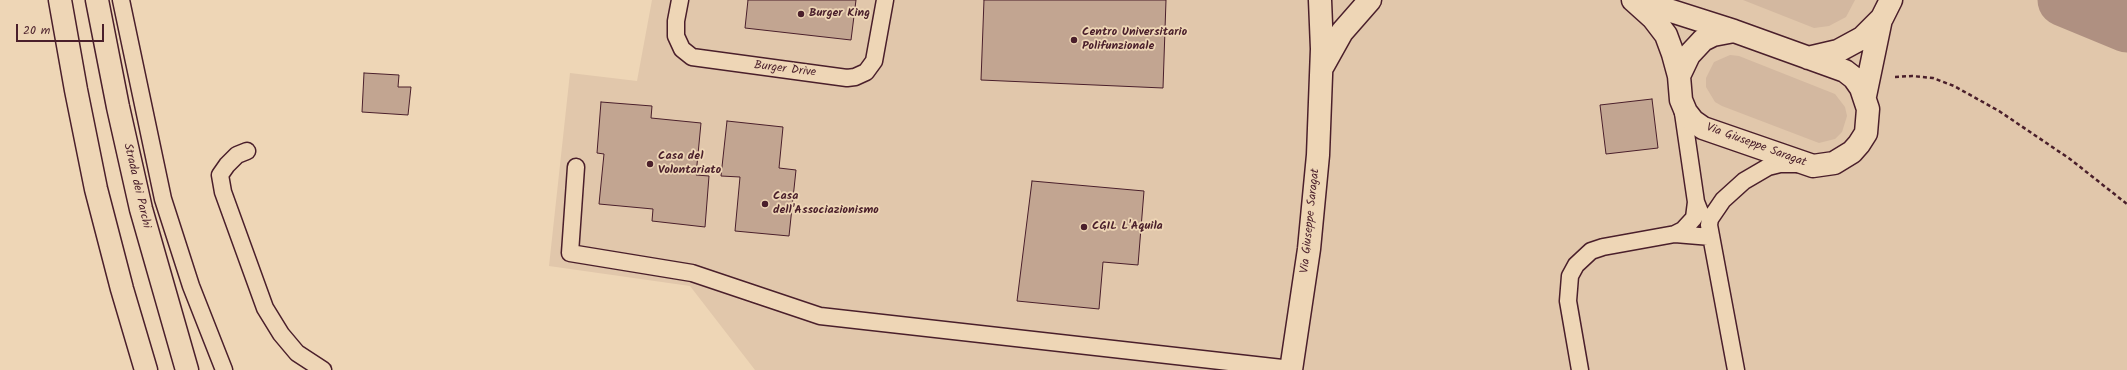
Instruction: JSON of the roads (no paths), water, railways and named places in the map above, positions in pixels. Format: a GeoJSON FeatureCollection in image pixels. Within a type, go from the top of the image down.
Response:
{"type":"FeatureCollection","features":[{"type":"Feature","properties":{"kind":"main road"},"geometry":{"type":"LineString","coordinates":[[60,0],[96,189],[122,289],[146,370]]}},
{"type":"Feature","properties":{"kind":"main road","name":"Strada dei Parchi"},"geometry":{"type":"LineString","coordinates":[[97,0],[118,107],[141,209],[187,370]]}},
{"type":"Feature","properties":{"kind":"main road","name":"Via Giuseppe Saragat"},"geometry":{"type":"LineString","coordinates":[[1291,369],[1309,249],[1318,155],[1321,71],[1320,0]]}},
{"type":"Feature","properties":{"kind":"main road","name":"Via Giuseppe Saragat"},"geometry":{"type":"LineString","coordinates":[[1321,71],[1342,32],[1370,0]]}},
{"type":"Feature","properties":{"kind":"main road","name":"Via Giuseppe Saragat"},"geometry":{"type":"LineString","coordinates":[[1633,0],[1653,18],[1666,35],[1679,76],[1681,100],[1686,112],[1693,121],[1703,128],[1813,166],[1834,163],[1852,152],[1866,133],[1868,123],[1866,89],[1845,71],[1734,31],[1637,0]]}},
{"type":"Feature","properties":{"kind":"main road"},"geometry":{"type":"LineString","coordinates":[[1808,58],[1830,53],[1854,43],[1870,32],[1886,9]]}},
{"type":"Feature","properties":{"kind":"main road"},"geometry":{"type":"LineString","coordinates":[[1866,89],[1886,9]]}},
{"type":"Feature","properties":{"kind":"main road","name":"Via Giuseppe Saragat"},"geometry":{"type":"LineString","coordinates":[[1679,76],[1688,55],[1703,40],[1713,35],[1734,31]]}},
{"type":"Feature","properties":{"kind":"lane"},"geometry":{"type":"LineString","coordinates":[[121,0],[163,199],[191,286],[224,370]]}},
{"type":"Feature","properties":{"kind":"lane","name":"Burger Drive"},"geometry":{"type":"LineString","coordinates":[[680,0],[676,20],[676,36],[682,49],[692,57],[847,78],[855,78],[866,72],[874,61],[885,0]]}},
{"type":"Feature","properties":{"kind":"lane"},"geometry":{"type":"LineString","coordinates":[[1681,100],[1696,202],[1698,210],[1708,224],[1711,237]]}},
{"type":"Feature","properties":{"kind":"lane"},"geometry":{"type":"LineString","coordinates":[[247,151],[237,155],[220,175],[223,192],[265,308],[281,334],[297,353],[323,370]]}},
{"type":"Feature","properties":{"kind":"lane"},"geometry":{"type":"LineString","coordinates":[[1736,370],[1709,225],[1714,212],[1728,194],[1744,181],[1774,166],[1792,164],[1813,166]]}},
{"type":"Feature","properties":{"kind":"lane"},"geometry":{"type":"LineString","coordinates":[[576,167],[570,253],[692,273],[820,316],[1291,369]]}},
{"type":"Feature","properties":{"kind":"lane"},"geometry":{"type":"LineString","coordinates":[[1580,370],[1568,301],[1570,276],[1576,265],[1591,251],[1603,247],[1675,234],[1684,230],[1693,221],[1696,213],[1696,202]]}},
{"type":"Feature","properties":{"kind":"lane"},"geometry":{"type":"LineString","coordinates":[[1675,234],[1711,237]]}},
{"type":"Feature","properties":{"kind":"lane"},"geometry":{"type":"LineString","coordinates":[[122,289],[138,370]]}},
{"type":"Feature","properties":{"kind":"waterway"},"geometry":{"type":"LineString","coordinates":[[2064,0],[2127,26]]}},
{"type":"Feature","properties":{"kind":"place","name":"Burger King"},"geometry":{"type":"Point","coordinates":[801,14]}},
{"type":"Feature","properties":{"kind":"place","name":"Centro Universitario Polifunzionale"},"geometry":{"type":"Point","coordinates":[1074,40]}},
{"type":"Feature","properties":{"kind":"place","name":"Casa del Volontariato"},"geometry":{"type":"Point","coordinates":[650,164]}},
{"type":"Feature","properties":{"kind":"place","name":"Casa dell'Associazionismo"},"geometry":{"type":"Point","coordinates":[765,204]}},
{"type":"Feature","properties":{"kind":"place","name":"CGIL L'Aquila"},"geometry":{"type":"Point","coordinates":[1084,227]}}]}
